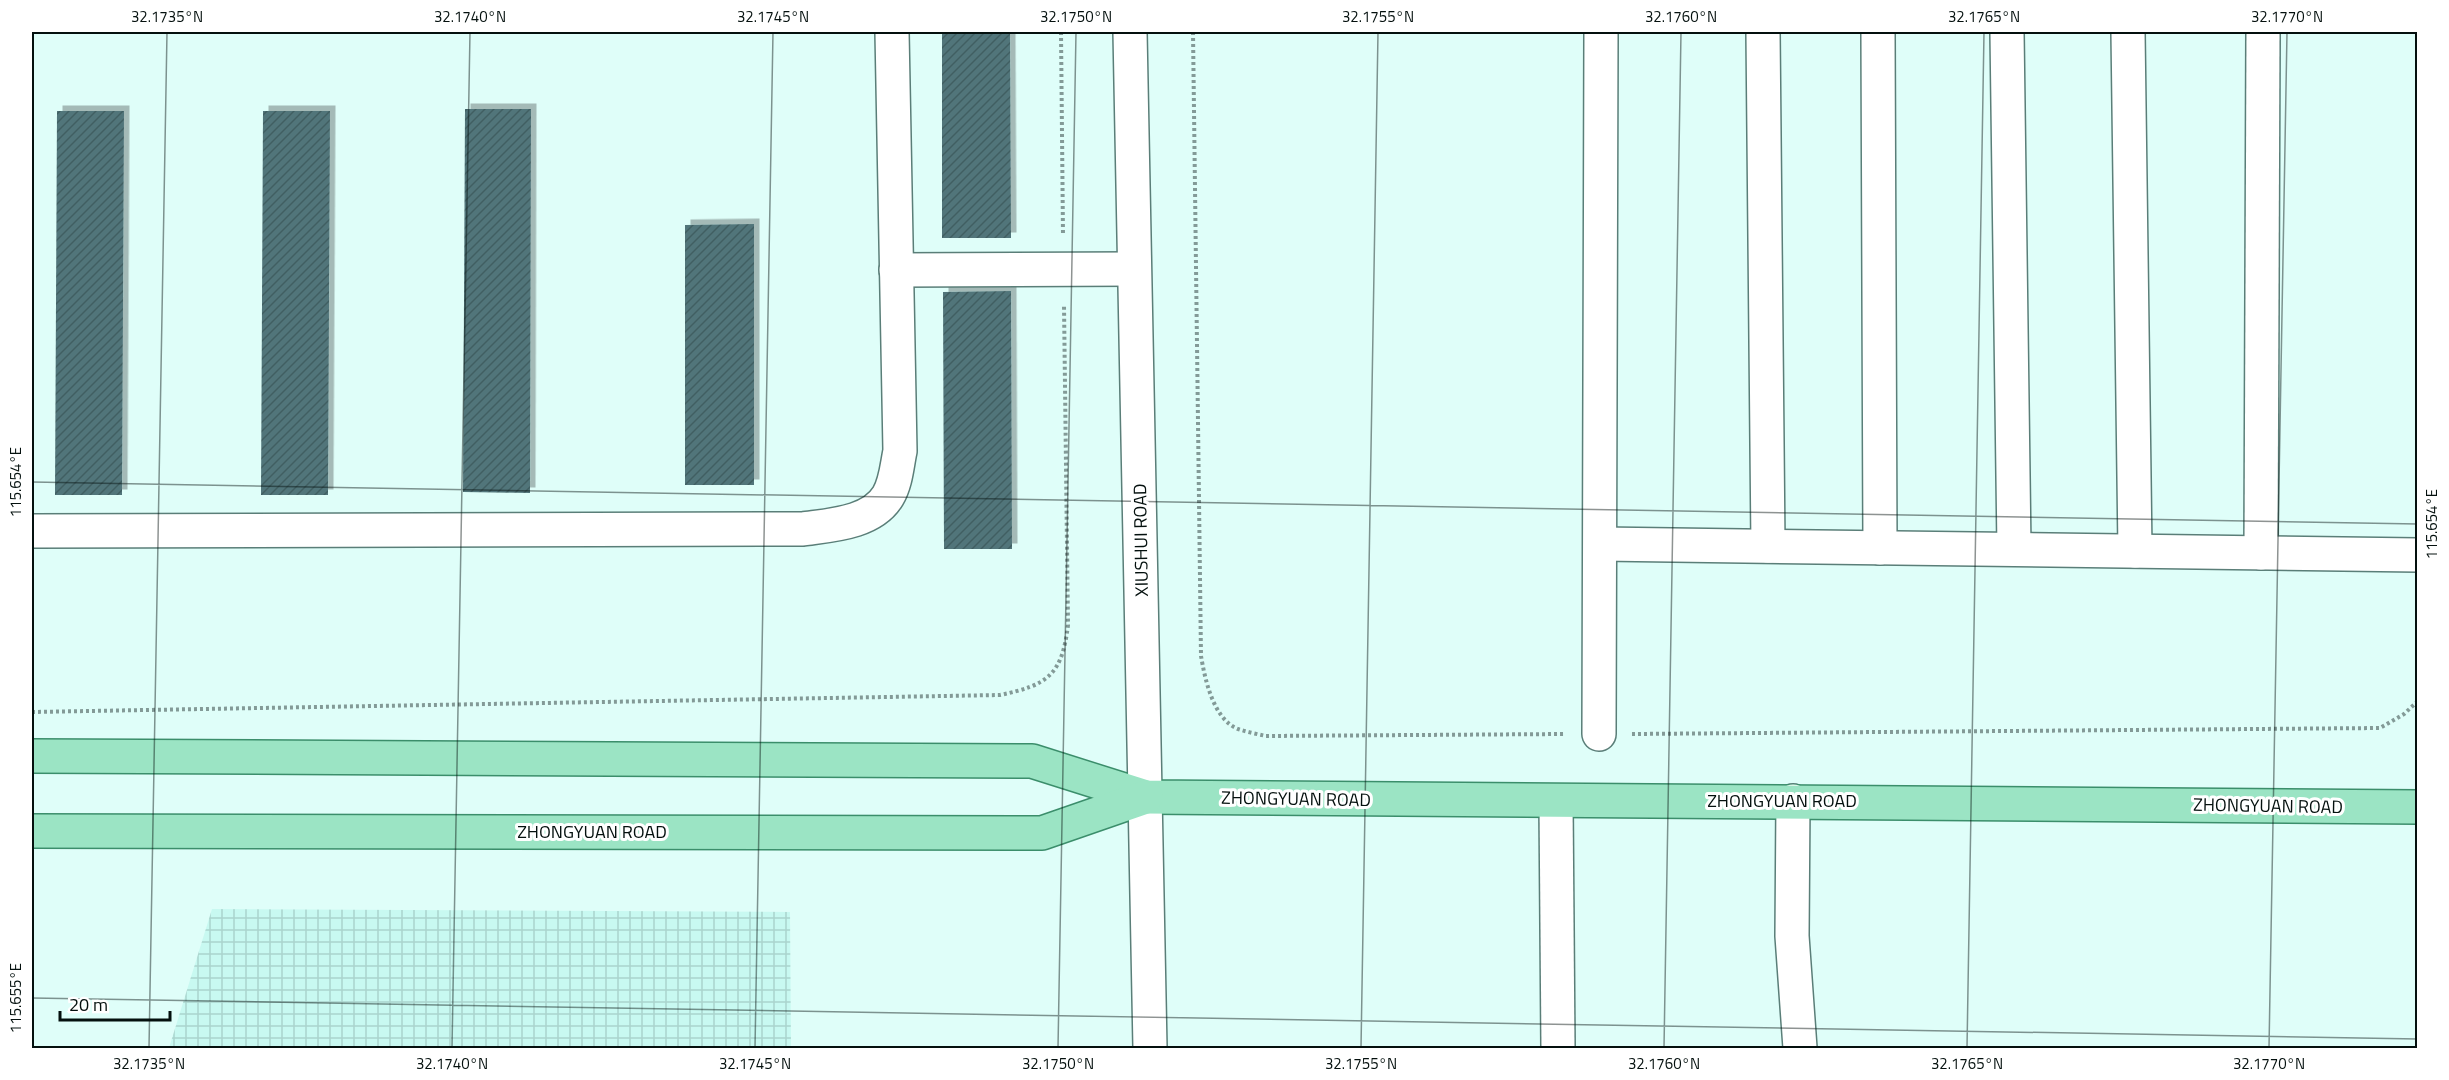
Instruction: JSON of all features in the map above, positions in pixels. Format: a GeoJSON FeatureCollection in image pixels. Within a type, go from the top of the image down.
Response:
{"type":"FeatureCollection","features":[{"type":"Feature","properties":{"kind":"main road","name":"ZHONGYUAN ROAD"},"geometry":{"type":"LineString","coordinates":[[32,756],[1032,762],[1146,798],[2418,807]]}},
{"type":"Feature","properties":{"kind":"main road","name":"ZHONGYUAN ROAD"},"geometry":{"type":"LineString","coordinates":[[32,831],[1042,833],[1146,798]]}},
{"type":"Feature","properties":{"kind":"street"},"geometry":{"type":"LineString","coordinates":[[32,531],[803,529],[836,525],[867,515],[888,497],[900,451],[892,32]]}},
{"type":"Feature","properties":{"kind":"street","name":"XIUSHUI ROAD"},"geometry":{"type":"LineString","coordinates":[[1130,32],[1150,1048]]}},
{"type":"Feature","properties":{"kind":"street"},"geometry":{"type":"LineString","coordinates":[[1599,734],[1601,32]]}},
{"type":"Feature","properties":{"kind":"street"},"geometry":{"type":"LineString","coordinates":[[1763,32],[1767,546]]}},
{"type":"Feature","properties":{"kind":"street"},"geometry":{"type":"LineString","coordinates":[[1878,32],[1880,548]]}},
{"type":"Feature","properties":{"kind":"street"},"geometry":{"type":"LineString","coordinates":[[2007,32],[2014,549]]}},
{"type":"Feature","properties":{"kind":"street"},"geometry":{"type":"LineString","coordinates":[[2128,32],[2135,551]]}},
{"type":"Feature","properties":{"kind":"street"},"geometry":{"type":"LineString","coordinates":[[2261,553],[2263,32]]}},
{"type":"Feature","properties":{"kind":"street"},"geometry":{"type":"LineString","coordinates":[[896,270],[1134,269]]}},
{"type":"Feature","properties":{"kind":"street"},"geometry":{"type":"LineString","coordinates":[[1601,544],[2418,555]]}},
{"type":"Feature","properties":{"kind":"street"},"geometry":{"type":"LineString","coordinates":[[1793,801],[1792,936],[1800,1048]]}},
{"type":"Feature","properties":{"kind":"street"},"geometry":{"type":"LineString","coordinates":[[1556,802],[1558,1048]]}},
{"type":"Feature","properties":{"kind":"path"},"geometry":{"type":"LineString","coordinates":[[32,712],[988,695],[1032,688],[1052,672],[1065,653],[1068,625],[1061,32]]}},
{"type":"Feature","properties":{"kind":"path"},"geometry":{"type":"LineString","coordinates":[[1193,32],[1201,656],[1206,690],[1235,728],[1266,736],[2380,728],[2404,714],[2418,701]]}},
{"type":"Feature","properties":{"kind":"shaded area"},"geometry":{"type":"Polygon","coordinates":[[[212,909],[790,912],[791,1048],[169,1048],[212,909]]]}},
{"type":"Feature","properties":{"kind":"building"},"geometry":{"type":"Polygon","coordinates":[[[942,32],[1010,32],[1011,238],[942,238],[942,32]]]}},
{"type":"Feature","properties":{"kind":"building"},"geometry":{"type":"Polygon","coordinates":[[[465,109],[531,109],[530,493],[463,492],[465,109]]]}},
{"type":"Feature","properties":{"kind":"building"},"geometry":{"type":"Polygon","coordinates":[[[57,111],[124,111],[122,495],[55,495],[57,111]]]}},
{"type":"Feature","properties":{"kind":"building"},"geometry":{"type":"Polygon","coordinates":[[[263,111],[330,111],[328,495],[261,495],[263,111]]]}},
{"type":"Feature","properties":{"kind":"building"},"geometry":{"type":"Polygon","coordinates":[[[754,224],[754,485],[685,485],[685,225],[754,224]]]}},
{"type":"Feature","properties":{"kind":"building"},"geometry":{"type":"Polygon","coordinates":[[[1011,291],[1012,549],[944,549],[943,292],[1011,291]]]}}]}
